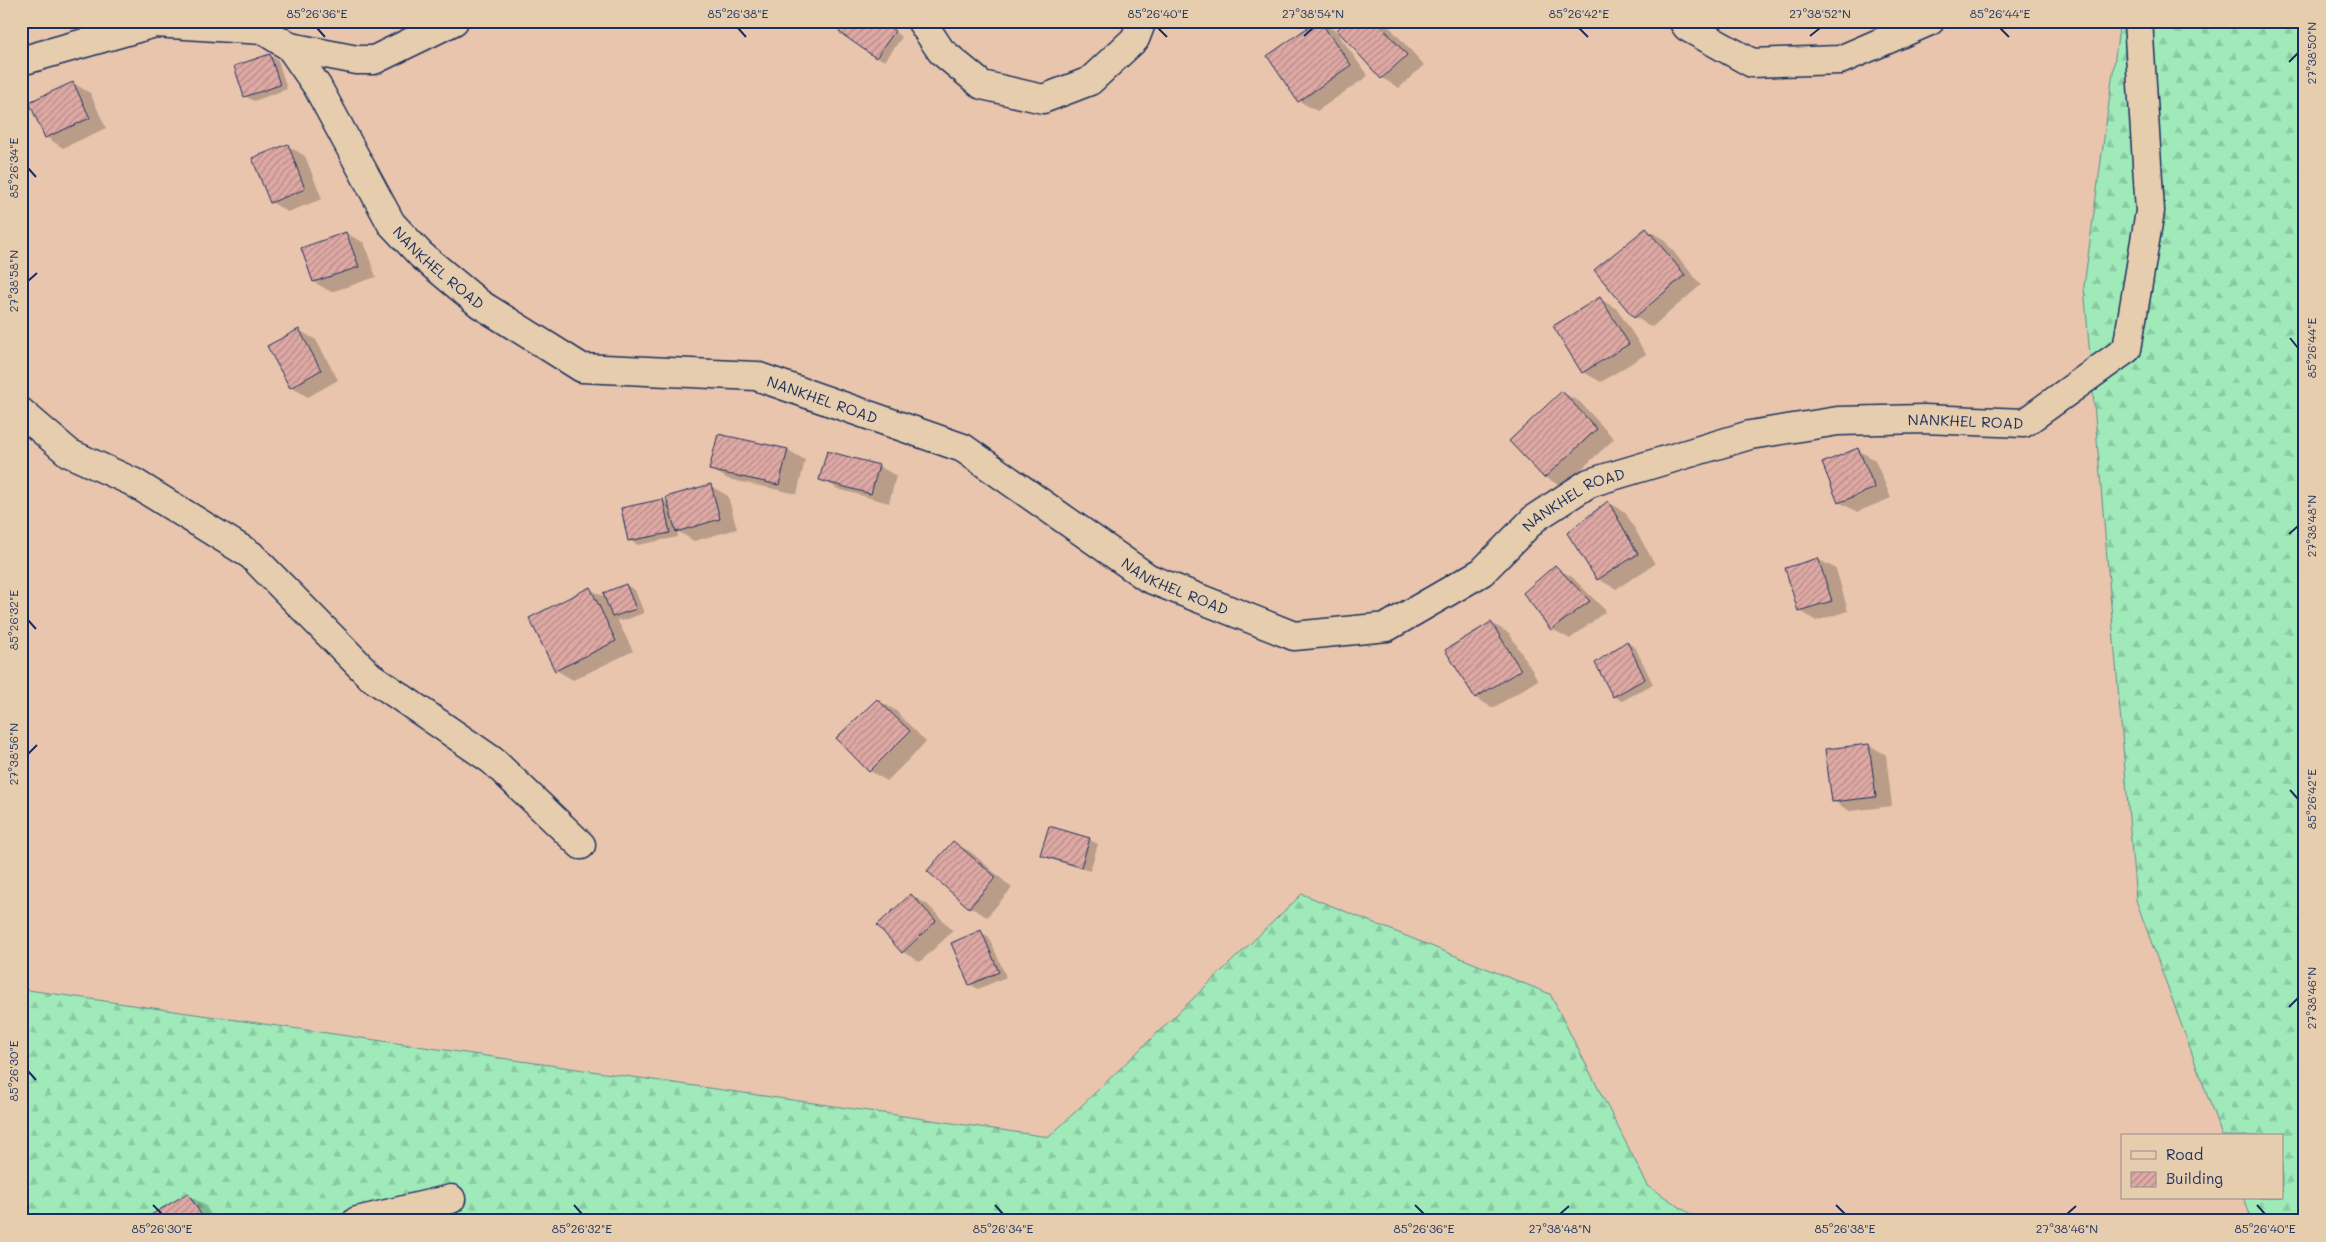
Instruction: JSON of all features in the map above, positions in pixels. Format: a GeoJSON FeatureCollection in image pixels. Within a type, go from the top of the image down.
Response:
{"type":"FeatureCollection","features":[{"type":"Feature","properties":{"kind":"street"},"geometry":{"type":"LineString","coordinates":[[290,47],[357,60],[374,60],[454,21]]}},
{"type":"Feature","properties":{"kind":"street"},"geometry":{"type":"LineString","coordinates":[[921,21],[941,51],[982,85],[1043,100],[1090,81],[1135,39],[1142,21]]}},
{"type":"Feature","properties":{"kind":"street"},"geometry":{"type":"LineString","coordinates":[[1682,21],[1687,27],[1752,63],[1840,60],[1930,21]]}},
{"type":"Feature","properties":{"kind":"street","name":"NANKHEL ROAD"},"geometry":{"type":"LineString","coordinates":[[21,60],[155,24],[263,30],[290,47],[317,86],[390,223],[421,255],[480,304],[582,368],[756,376],[963,448],[1148,578],[1294,636],[1387,627],[1482,572],[1535,518],[1589,483],[1750,435],[1838,421],[1924,419],[2024,423],[2127,349],[2150,211],[2138,21]]}},
{"type":"Feature","properties":{"kind":"street"},"geometry":{"type":"LineString","coordinates":[[21,412],[69,453],[133,482],[251,555],[370,676],[494,761],[581,845]]}},
{"type":"Feature","properties":{"kind":"street"},"geometry":{"type":"LineString","coordinates":[[357,1221],[451,1199]]}},
{"type":"Feature","properties":{"kind":"green space"},"geometry":{"type":"Polygon","coordinates":[[[2120,21],[2305,21],[2305,1221],[2252,1221],[2245,1200],[2284,1200],[2284,1134],[2221,1134],[2136,900],[2084,286],[2120,21]]]}},
{"type":"Feature","properties":{"kind":"green space"},"geometry":{"type":"Polygon","coordinates":[[[1302,894],[1550,994],[1648,1186],[1701,1221],[21,1221],[21,989],[1049,1137],[1302,894]]]}},
{"type":"Feature","properties":{"kind":"building"},"geometry":{"type":"Polygon","coordinates":[[[847,21],[881,21],[895,31],[876,58],[839,32],[847,21]]]}},
{"type":"Feature","properties":{"kind":"building"},"geometry":{"type":"Polygon","coordinates":[[[1317,21],[1320,21],[1351,65],[1298,102],[1267,56],[1317,21]]]}},
{"type":"Feature","properties":{"kind":"building"},"geometry":{"type":"Polygon","coordinates":[[[1346,21],[1377,21],[1407,55],[1381,79],[1337,30],[1346,21]]]}},
{"type":"Feature","properties":{"kind":"building"},"geometry":{"type":"Polygon","coordinates":[[[270,54],[280,85],[244,97],[234,66],[270,54]]]}},
{"type":"Feature","properties":{"kind":"building"},"geometry":{"type":"Polygon","coordinates":[[[73,82],[90,118],[45,138],[29,102],[73,82]]]}},
{"type":"Feature","properties":{"kind":"building"},"geometry":{"type":"Polygon","coordinates":[[[288,144],[305,189],[270,203],[252,158],[288,144]]]}},
{"type":"Feature","properties":{"kind":"building"},"geometry":{"type":"Polygon","coordinates":[[[1646,228],[1685,275],[1634,318],[1594,270],[1646,228]]]}},
{"type":"Feature","properties":{"kind":"building"},"geometry":{"type":"Polygon","coordinates":[[[346,232],[359,267],[313,282],[301,248],[346,232]]]}},
{"type":"Feature","properties":{"kind":"building"},"geometry":{"type":"Polygon","coordinates":[[[1600,297],[1629,344],[1582,373],[1553,326],[1600,297]]]}},
{"type":"Feature","properties":{"kind":"building"},"geometry":{"type":"Polygon","coordinates":[[[299,329],[321,370],[290,388],[267,346],[299,329]]]}},
{"type":"Feature","properties":{"kind":"building"},"geometry":{"type":"Polygon","coordinates":[[[1562,391],[1597,429],[1544,478],[1509,441],[1562,391]]]}},
{"type":"Feature","properties":{"kind":"building"},"geometry":{"type":"Polygon","coordinates":[[[718,434],[788,449],[779,485],[709,470],[718,434]]]}},
{"type":"Feature","properties":{"kind":"building"},"geometry":{"type":"Polygon","coordinates":[[[1858,448],[1875,488],[1838,503],[1822,463],[1858,448]]]}},
{"type":"Feature","properties":{"kind":"building"},"geometry":{"type":"Polygon","coordinates":[[[827,451],[879,465],[871,494],[819,480],[827,451]]]}},
{"type":"Feature","properties":{"kind":"building"},"geometry":{"type":"Polygon","coordinates":[[[711,484],[720,519],[676,532],[666,497],[711,484]]]}},
{"type":"Feature","properties":{"kind":"building"},"geometry":{"type":"Polygon","coordinates":[[[663,499],[670,533],[628,541],[621,508],[663,499]]]}},
{"type":"Feature","properties":{"kind":"building"},"geometry":{"type":"Polygon","coordinates":[[[1608,501],[1638,554],[1597,580],[1567,533],[1608,501]]]}},
{"type":"Feature","properties":{"kind":"building"},"geometry":{"type":"Polygon","coordinates":[[[1818,558],[1832,601],[1798,611],[1785,568],[1818,558]]]}},
{"type":"Feature","properties":{"kind":"building"},"geometry":{"type":"Polygon","coordinates":[[[1555,565],[1590,601],[1551,630],[1523,593],[1555,565]]]}},
{"type":"Feature","properties":{"kind":"building"},"geometry":{"type":"Polygon","coordinates":[[[626,584],[636,609],[612,617],[603,593],[626,584]]]}},
{"type":"Feature","properties":{"kind":"building"},"geometry":{"type":"Polygon","coordinates":[[[590,587],[616,641],[555,671],[529,618],[590,587]]]}},
{"type":"Feature","properties":{"kind":"building"},"geometry":{"type":"Polygon","coordinates":[[[1491,622],[1521,670],[1475,698],[1445,650],[1491,622]]]}},
{"type":"Feature","properties":{"kind":"building"},"geometry":{"type":"Polygon","coordinates":[[[1627,641],[1645,679],[1613,697],[1595,663],[1627,641]]]}},
{"type":"Feature","properties":{"kind":"building"},"geometry":{"type":"Polygon","coordinates":[[[877,699],[910,731],[869,772],[836,738],[877,699]]]}},
{"type":"Feature","properties":{"kind":"building"},"geometry":{"type":"Polygon","coordinates":[[[1869,744],[1876,797],[1832,802],[1825,749],[1869,744]]]}},
{"type":"Feature","properties":{"kind":"building"},"geometry":{"type":"Polygon","coordinates":[[[1049,826],[1090,838],[1081,867],[1040,855],[1049,826]]]}},
{"type":"Feature","properties":{"kind":"building"},"geometry":{"type":"Polygon","coordinates":[[[953,841],[996,877],[969,908],[927,871],[953,841]]]}},
{"type":"Feature","properties":{"kind":"building"},"geometry":{"type":"Polygon","coordinates":[[[911,894],[936,921],[902,953],[877,925],[911,894]]]}},
{"type":"Feature","properties":{"kind":"building"},"geometry":{"type":"Polygon","coordinates":[[[981,930],[999,972],[969,985],[951,943],[981,930]]]}},
{"type":"Feature","properties":{"kind":"building"},"geometry":{"type":"Polygon","coordinates":[[[188,1193],[205,1221],[145,1221],[144,1219],[188,1193]]]}}]}
